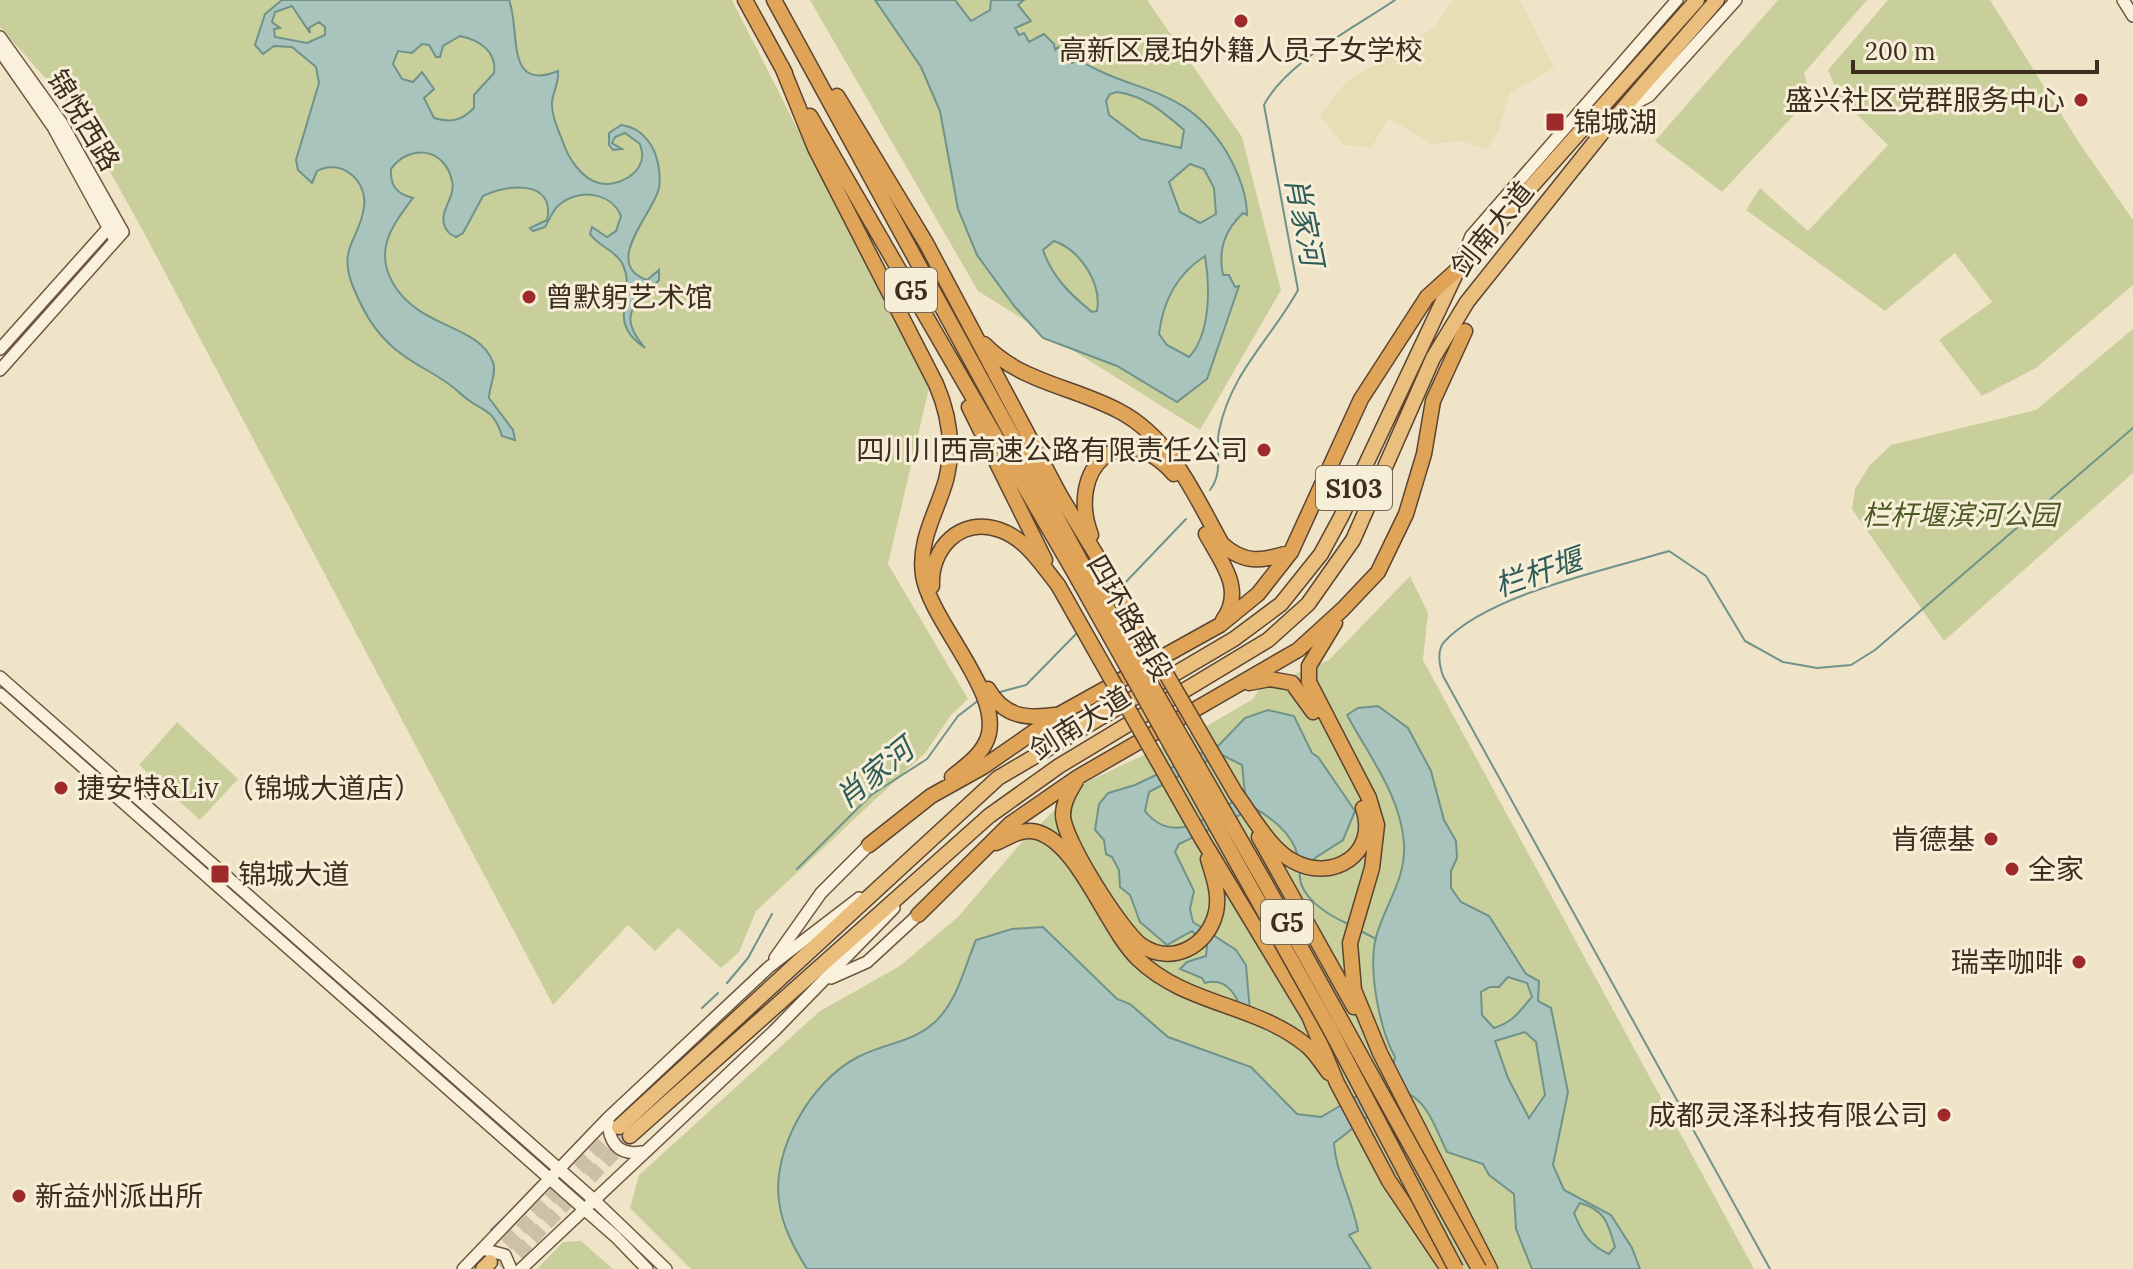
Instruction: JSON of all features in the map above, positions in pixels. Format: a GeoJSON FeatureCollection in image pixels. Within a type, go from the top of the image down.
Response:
{"type":"FeatureCollection","features":[{"type":"Feature","properties":{"kind":"highway","name":"四环路南段"},"geometry":{"type":"LineString","coordinates":[[745,0],[923,311],[1264,881],[1479,1269]]}},
{"type":"Feature","properties":{"kind":"highway","name":"四环路南段"},"geometry":{"type":"LineString","coordinates":[[776,0],[1456,1269]]}},
{"type":"Feature","properties":{"kind":"highway"},"geometry":{"type":"LineString","coordinates":[[776,0],[926,243],[971,331],[1380,1053],[1490,1269]]}},
{"type":"Feature","properties":{"kind":"highway","name":"剑南大道"},"geometry":{"type":"LineString","coordinates":[[619,1127],[998,778],[1024,759],[1234,639],[1281,604],[1321,554],[1341,517],[1458,269],[1697,0]]}},
{"type":"Feature","properties":{"kind":"highway","name":"剑南大道"},"geometry":{"type":"LineString","coordinates":[[619,1127],[1023,790],[1268,640],[1308,604],[1353,540],[1448,330],[1485,276],[1717,0]]}},
{"type":"Feature","properties":{"kind":"highway"},"geometry":{"type":"LineString","coordinates":[[782,67],[815,148],[940,393],[951,452],[924,544],[923,574],[990,700],[991,726],[985,746],[931,796],[869,845]]}},
{"type":"Feature","properties":{"kind":"highway"},"geometry":{"type":"LineString","coordinates":[[931,796],[983,767],[1058,715],[1220,625],[1258,594],[1291,552],[1361,399],[1427,297],[1458,269]]}},
{"type":"Feature","properties":{"kind":"highway"},"geometry":{"type":"LineString","coordinates":[[923,311],[1058,585],[1202,839],[1309,1016],[1337,1083],[1389,1181],[1448,1269]]}},
{"type":"Feature","properties":{"kind":"highway"},"geometry":{"type":"LineString","coordinates":[[971,331],[999,359],[1018,372],[1101,403],[1140,425],[1166,449],[1222,544],[1234,555],[1262,561],[1291,552]]}},
{"type":"Feature","properties":{"kind":"highway"},"geometry":{"type":"LineString","coordinates":[[918,915],[1010,824],[1078,777],[1298,650],[1378,572],[1406,514],[1424,454],[1433,401],[1465,331]]}},
{"type":"Feature","properties":{"kind":"highway"},"geometry":{"type":"LineString","coordinates":[[1105,569],[1084,509],[1086,482],[1099,460],[1108,453],[1139,448],[1152,454],[1174,474],[1231,581],[1233,606],[1220,625]]}},
{"type":"Feature","properties":{"kind":"highway"},"geometry":{"type":"LineString","coordinates":[[934,599],[932,573],[938,553],[953,536],[974,528],[1001,530],[1012,537],[1032,552],[1058,585]]}},
{"type":"Feature","properties":{"kind":"highway"},"geometry":{"type":"LineString","coordinates":[[1343,609],[1309,666],[1309,682],[1369,798],[1377,825],[1377,848],[1353,927],[1349,959],[1362,1013],[1380,1053]]}},
{"type":"Feature","properties":{"kind":"highway"},"geometry":{"type":"LineString","coordinates":[[1236,686],[1270,679],[1292,683],[1302,693],[1362,804],[1365,837],[1358,854],[1345,865],[1326,870],[1291,861],[1272,842],[1236,794]]}},
{"type":"Feature","properties":{"kind":"highway"},"geometry":{"type":"LineString","coordinates":[[990,700],[1013,714],[1029,718],[1058,715]]}},
{"type":"Feature","properties":{"kind":"highway"},"geometry":{"type":"LineString","coordinates":[[1078,777],[1067,795],[1063,815],[1069,838],[1130,951],[1161,979],[1277,1025],[1308,1046],[1337,1083]]}},
{"type":"Feature","properties":{"kind":"highway"},"geometry":{"type":"LineString","coordinates":[[982,850],[1018,832],[1035,831],[1053,840],[1065,851],[1107,909],[1141,945],[1157,953],[1187,951],[1210,928],[1216,911],[1216,887],[1202,839]]}},
{"type":"Feature","properties":{"kind":"main road"},"geometry":{"type":"LineString","coordinates":[[1458,269],[1471,236],[1677,0]]}},
{"type":"Feature","properties":{"kind":"main road"},"geometry":{"type":"LineString","coordinates":[[1626,108],[1649,96],[1736,0]]}},
{"type":"Feature","properties":{"kind":"main road"},"geometry":{"type":"LineString","coordinates":[[2123,0],[2133,16]]}},
{"type":"Feature","properties":{"kind":"main road","name":"锦悦西路"},"geometry":{"type":"LineString","coordinates":[[0,37],[61,122],[112,225]]}},
{"type":"Feature","properties":{"kind":"main road","name":"锦悦西路"},"geometry":{"type":"LineString","coordinates":[[0,51],[53,127],[119,236],[0,370]]}},
{"type":"Feature","properties":{"kind":"main road"},"geometry":{"type":"LineString","coordinates":[[0,349],[112,225]]}},
{"type":"Feature","properties":{"kind":"main road"},"geometry":{"type":"LineString","coordinates":[[0,677],[217,878]]}},
{"type":"Feature","properties":{"kind":"main road"},"geometry":{"type":"LineString","coordinates":[[0,694],[217,878],[554,1174],[583,1208],[647,1269]]}},
{"type":"Feature","properties":{"kind":"main road"},"geometry":{"type":"LineString","coordinates":[[485,1260],[554,1174],[619,1127],[769,967],[821,893],[869,845]]}},
{"type":"Feature","properties":{"kind":"main road"},"geometry":{"type":"LineString","coordinates":[[769,967],[900,866]]}},
{"type":"Feature","properties":{"kind":"main road"},"geometry":{"type":"LineString","coordinates":[[521,1269],[879,926],[913,884]]}},
{"type":"Feature","properties":{"kind":"main road"},"geometry":{"type":"LineString","coordinates":[[823,981],[867,962],[918,915]]}},
{"type":"Feature","properties":{"kind":"main road"},"geometry":{"type":"LineString","coordinates":[[619,1127],[608,1130],[614,1145],[626,1153],[644,1151]]}},
{"type":"Feature","properties":{"kind":"main road"},"geometry":{"type":"LineString","coordinates":[[554,1174],[593,1199],[666,1269]]}},
{"type":"Feature","properties":{"kind":"main road"},"geometry":{"type":"LineString","coordinates":[[463,1269],[505,1255],[511,1269]]}},
{"type":"Feature","properties":{"kind":"shaded area"},"geometry":{"type":"Polygon","coordinates":[[[1453,0],[1520,0],[1554,68],[1510,93],[1498,132],[1487,150],[1461,141],[1432,144],[1388,118],[1372,147],[1343,145],[1320,115],[1346,82],[1434,28],[1453,0]]]}},
{"type":"Feature","properties":{"kind":"green space"},"geometry":{"type":"Polygon","coordinates":[[[0,0],[732,0],[929,388],[888,564],[968,699],[951,715],[926,752],[756,911],[739,952],[721,968],[678,928],[655,951],[628,925],[553,1005],[142,229],[79,116],[0,27],[0,0]]]}},
{"type":"Feature","properties":{"kind":"green space"},"geometry":{"type":"Polygon","coordinates":[[[810,0],[1147,0],[1242,137],[1281,290],[1200,430],[978,291],[810,0]]]}},
{"type":"Feature","properties":{"kind":"green space"},"geometry":{"type":"Polygon","coordinates":[[[1778,0],[1867,0],[1804,73],[1811,97],[1722,192],[1655,141],[1778,0]]]}},
{"type":"Feature","properties":{"kind":"green space"},"geometry":{"type":"Polygon","coordinates":[[[1888,0],[1990,0],[2080,144],[2133,220],[2133,285],[2036,368],[1982,396],[1939,340],[1992,302],[1955,253],[1885,311],[1746,210],[1760,188],[1808,231],[1888,145],[1839,97],[1828,70],[1888,0]]]}},
{"type":"Feature","properties":{"kind":"green space","name":"栏杆堰滨河公园"},"geometry":{"type":"Polygon","coordinates":[[[2133,329],[2133,473],[1944,641],[1852,509],[1855,489],[1869,466],[1891,445],[2036,410],[2133,329]]]}},
{"type":"Feature","properties":{"kind":"green space"},"geometry":{"type":"Polygon","coordinates":[[[1410,576],[1428,613],[1423,660],[1754,1269],[691,1269],[630,1208],[639,1175],[820,1011],[900,966],[959,916],[1020,844],[1080,785],[1212,723],[1253,699],[1259,689],[1329,660],[1410,576]]]}},
{"type":"Feature","properties":{"kind":"green space"},"geometry":{"type":"Polygon","coordinates":[[[177,722],[238,779],[200,820],[139,765],[177,722]]]}},
{"type":"Feature","properties":{"kind":"green space"},"geometry":{"type":"Polygon","coordinates":[[[581,1241],[613,1269],[537,1269],[563,1242],[581,1241]]]}},
{"type":"Feature","properties":{"kind":"water"},"geometry":{"type":"Polygon","coordinates":[[[282,0],[509,0],[522,66],[529,73],[541,75],[558,71],[552,101],[554,117],[568,155],[576,167],[593,181],[606,184],[621,181],[634,172],[642,160],[640,144],[625,133],[615,137],[612,143],[622,149],[613,150],[609,145],[609,133],[621,125],[642,134],[655,155],[659,188],[629,250],[629,262],[634,272],[647,280],[659,270],[659,280],[637,303],[630,317],[631,326],[645,348],[626,327],[624,307],[627,287],[622,263],[590,234],[592,227],[607,237],[616,231],[621,216],[610,202],[593,195],[575,196],[557,207],[545,227],[533,231],[530,228],[547,220],[548,207],[544,197],[527,188],[504,189],[483,196],[463,233],[456,237],[448,232],[443,219],[453,187],[448,170],[435,156],[417,153],[408,155],[391,169],[396,188],[413,198],[388,239],[385,261],[388,272],[405,299],[433,319],[475,340],[486,350],[494,366],[489,398],[513,430],[515,440],[502,436],[494,419],[485,410],[395,349],[371,322],[349,275],[348,253],[364,207],[362,188],[351,174],[335,167],[317,171],[312,183],[298,170],[296,160],[319,83],[316,67],[292,47],[274,46],[263,54],[255,45],[265,14],[282,0]],[[292,6],[275,12],[272,22],[280,28],[274,29],[275,37],[307,43],[325,35],[325,27],[319,22],[309,28],[310,33],[292,6]],[[460,36],[443,46],[440,57],[436,57],[429,45],[422,44],[412,53],[398,51],[393,64],[402,79],[413,82],[422,72],[434,89],[424,98],[434,118],[456,120],[469,112],[474,108],[474,95],[494,73],[490,53],[474,40],[460,36]]]}},
{"type":"Feature","properties":{"kind":"water"},"geometry":{"type":"Polygon","coordinates":[[[875,0],[955,0],[971,21],[990,10],[991,0],[1024,0],[1018,5],[1031,21],[1015,28],[1019,35],[1024,33],[1029,42],[1044,34],[1054,44],[1055,50],[1058,47],[1072,63],[1077,59],[1099,71],[1158,93],[1193,113],[1210,129],[1226,151],[1237,174],[1247,215],[1243,213],[1236,220],[1224,241],[1221,257],[1223,275],[1229,275],[1235,287],[1239,286],[1207,379],[1177,402],[1117,366],[1043,338],[1015,307],[977,255],[958,209],[940,111],[921,67],[875,0]],[[1117,92],[1110,94],[1106,101],[1109,115],[1141,139],[1181,148],[1184,130],[1161,111],[1136,97],[1117,92]],[[1190,164],[1169,182],[1180,212],[1200,223],[1216,214],[1214,188],[1204,169],[1190,164]],[[1054,241],[1043,250],[1063,285],[1092,312],[1097,311],[1096,290],[1080,260],[1064,245],[1054,241]],[[1205,256],[1173,289],[1159,334],[1167,345],[1189,357],[1201,336],[1207,309],[1205,256]]]}},
{"type":"Feature","properties":{"kind":"water"},"geometry":{"type":"Polygon","coordinates":[[[1378,706],[1408,728],[1431,771],[1444,820],[1456,841],[1457,858],[1451,871],[1451,888],[1461,902],[1489,916],[1526,974],[1539,981],[1538,1001],[1551,1008],[1568,1092],[1553,1165],[1564,1190],[1611,1215],[1632,1248],[1640,1269],[1532,1269],[1516,1229],[1514,1194],[1489,1175],[1483,1164],[1447,1152],[1424,1107],[1410,1094],[1401,1091],[1334,1143],[1358,1231],[1349,1235],[1371,1269],[807,1269],[789,1236],[779,1201],[778,1181],[782,1160],[798,1118],[825,1082],[841,1068],[868,1052],[907,1039],[935,1022],[955,994],[976,940],[1012,929],[1043,927],[1117,999],[1130,1004],[1168,1037],[1251,1067],[1297,1114],[1321,1117],[1391,1076],[1395,1057],[1384,1031],[1376,998],[1373,965],[1376,937],[1402,869],[1404,844],[1402,826],[1390,793],[1347,715],[1358,708],[1378,706]],[[1508,977],[1499,987],[1490,987],[1481,992],[1482,1015],[1494,1028],[1512,1019],[1532,997],[1527,983],[1508,977]],[[1525,1032],[1495,1041],[1508,1078],[1529,1118],[1545,1095],[1536,1042],[1525,1032]],[[1580,1203],[1574,1213],[1587,1238],[1609,1254],[1615,1247],[1600,1214],[1580,1203]]]}},
{"type":"Feature","properties":{"kind":"water"},"geometry":{"type":"Polygon","coordinates":[[[1268,710],[1294,716],[1312,753],[1318,757],[1355,811],[1343,840],[1315,858],[1309,866],[1298,869],[1292,841],[1279,825],[1254,808],[1179,844],[1175,852],[1194,891],[1190,909],[1193,922],[1236,950],[1246,965],[1250,1012],[1242,1015],[1238,1001],[1225,985],[1205,983],[1202,978],[1180,969],[1187,962],[1206,956],[1207,946],[1192,931],[1167,945],[1140,922],[1130,895],[1120,887],[1119,870],[1112,857],[1106,854],[1104,840],[1095,830],[1099,804],[1108,793],[1135,785],[1219,745],[1245,718],[1268,710]],[[1220,754],[1149,792],[1145,811],[1157,822],[1169,827],[1194,824],[1207,818],[1245,794],[1242,765],[1220,754]]]}},
{"type":"Feature","properties":{"kind":"waterway","name":"肖家河"},"geometry":{"type":"LineString","coordinates":[[1210,490],[1217,476],[1219,431],[1233,391],[1298,290],[1264,105],[1274,89],[1305,60],[1395,0]]}},
{"type":"Feature","properties":{"kind":"waterway","name":"栏杆堰"},"geometry":{"type":"LineString","coordinates":[[1770,1269],[1443,676],[1440,649],[1465,624],[1519,597],[1582,575],[1669,551],[1706,576],[1745,641],[1783,662],[1817,668],[1851,665],[1875,650],[2133,428]]}},
{"type":"Feature","properties":{"kind":"waterway","name":"肖家河"},"geometry":{"type":"LineString","coordinates":[[1121,587],[1186,519]]}},
{"type":"Feature","properties":{"kind":"waterway","name":"肖家河"},"geometry":{"type":"LineString","coordinates":[[1000,692],[1026,685],[1078,632]]}},
{"type":"Feature","properties":{"kind":"waterway","name":"肖家河"},"geometry":{"type":"LineString","coordinates":[[797,869],[871,795],[927,759],[958,716],[979,700]]}},
{"type":"Feature","properties":{"kind":"waterway"},"geometry":{"type":"LineString","coordinates":[[1300,870],[1300,879],[1308,896],[1323,910],[1348,924]]}},
{"type":"Feature","properties":{"kind":"waterway","name":"肖家河"},"geometry":{"type":"LineString","coordinates":[[727,983],[748,958],[772,914]]}},
{"type":"Feature","properties":{"kind":"waterway"},"geometry":{"type":"LineString","coordinates":[[1361,931],[1376,939]]}},
{"type":"Feature","properties":{"kind":"waterway","name":"肖家河"},"geometry":{"type":"LineString","coordinates":[[702,1008],[718,993]]}},
{"type":"Feature","properties":{"kind":"waterway","name":"肖家河"},"geometry":{"type":"LineString","coordinates":[[491,1230],[512,1210]]}},
{"type":"Feature","properties":{"kind":"tunnel"},"geometry":{"type":"LineString","coordinates":[[492,1260],[618,1128]]}},
{"type":"Feature","properties":{"kind":"tunnel"},"geometry":{"type":"LineString","coordinates":[[503,1269],[630,1136]]}},
{"type":"Feature","properties":{"kind":"place","name":"高新区晟珀外籍人员子女学校"},"geometry":{"type":"Point","coordinates":[1241,21]}},
{"type":"Feature","properties":{"kind":"place","name":"盛兴社区党群服务中心"},"geometry":{"type":"Point","coordinates":[2081,100]}},
{"type":"Feature","properties":{"kind":"place","name":"锦城湖"},"geometry":{"type":"Point","coordinates":[1555,122]}},
{"type":"Feature","properties":{"kind":"place","name":"曾默躬艺术馆"},"geometry":{"type":"Point","coordinates":[529,297]}},
{"type":"Feature","properties":{"kind":"place","name":"四川川西高速公路有限责任公司"},"geometry":{"type":"Point","coordinates":[1264,450]}},
{"type":"Feature","properties":{"kind":"place","name":"捷安特&Liv （锦城大道店）"},"geometry":{"type":"Point","coordinates":[61,788]}},
{"type":"Feature","properties":{"kind":"place","name":"肯德基"},"geometry":{"type":"Point","coordinates":[1991,839]}},
{"type":"Feature","properties":{"kind":"place","name":"全家"},"geometry":{"type":"Point","coordinates":[2012,869]}},
{"type":"Feature","properties":{"kind":"place","name":"锦城大道"},"geometry":{"type":"Point","coordinates":[220,874]}},
{"type":"Feature","properties":{"kind":"place","name":"瑞幸咖啡"},"geometry":{"type":"Point","coordinates":[2079,962]}},
{"type":"Feature","properties":{"kind":"place","name":"成都灵泽科技有限公司"},"geometry":{"type":"Point","coordinates":[1944,1115]}},
{"type":"Feature","properties":{"kind":"place","name":"新益州派出所"},"geometry":{"type":"Point","coordinates":[19,1196]}}]}
